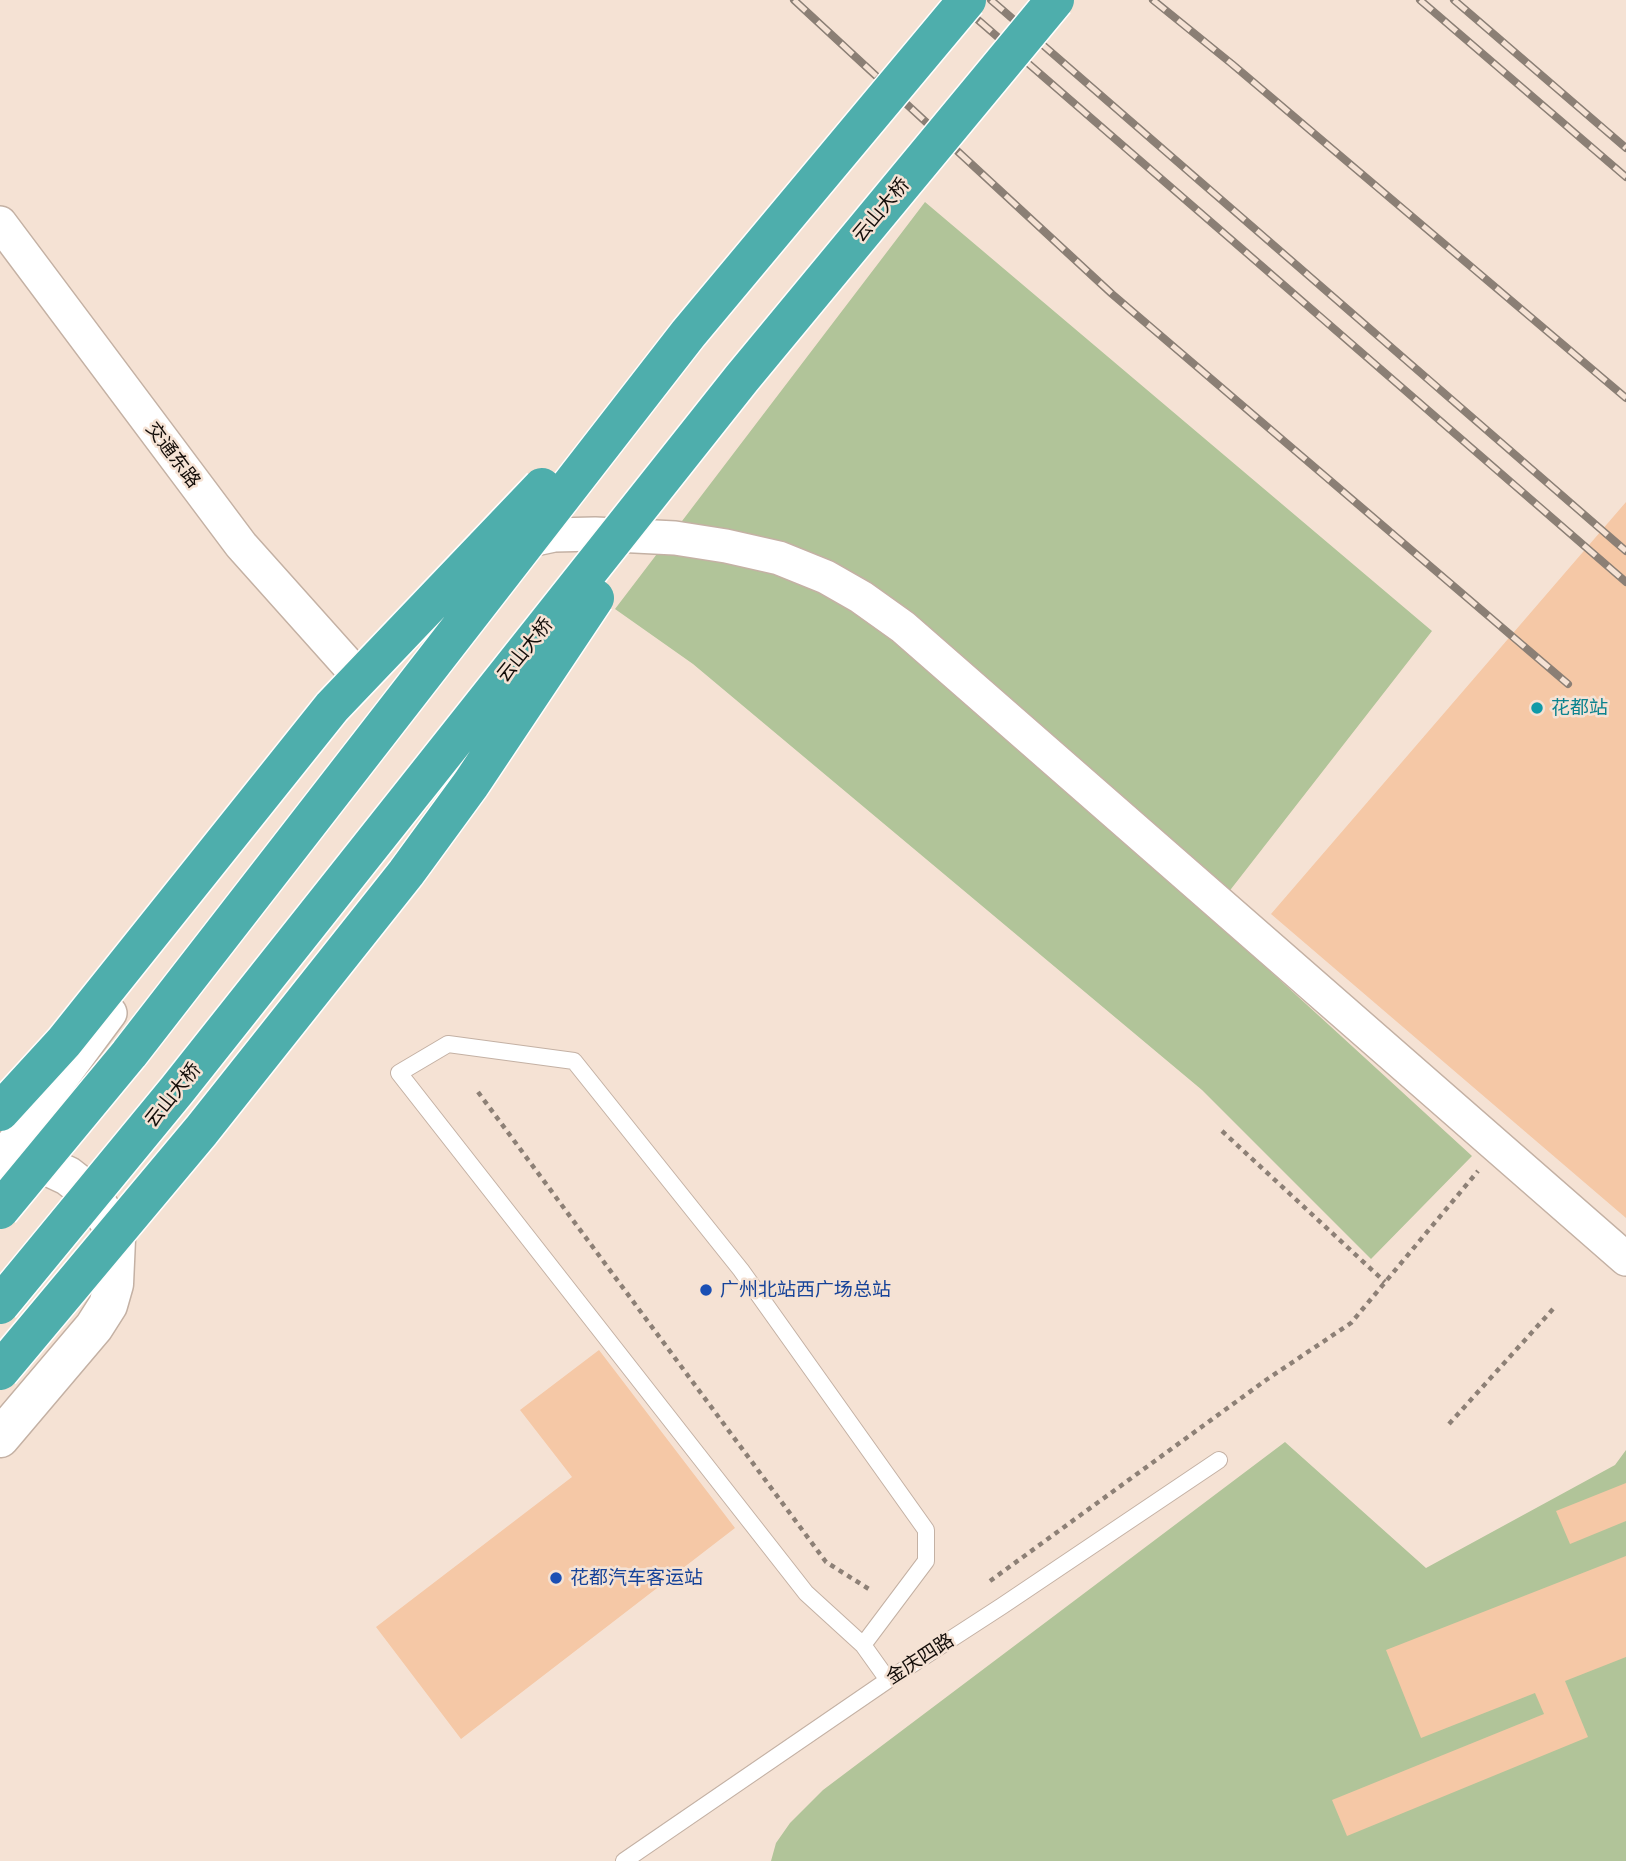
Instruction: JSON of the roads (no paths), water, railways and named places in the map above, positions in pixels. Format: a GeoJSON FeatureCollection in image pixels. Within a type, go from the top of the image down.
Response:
{"type":"FeatureCollection","features":[{"type":"Feature","properties":{"kind":"highway"},"geometry":{"type":"LineString","coordinates":[[0,1210],[138,1043],[688,334],[967,0]]}},
{"type":"Feature","properties":{"kind":"highway","name":"云山大桥"},"geometry":{"type":"LineString","coordinates":[[0,1305],[177,1090],[741,378],[1055,0]]}},
{"type":"Feature","properties":{"kind":"highway"},"geometry":{"type":"LineString","coordinates":[[0,1112],[64,1042],[332,707],[688,334]]}},
{"type":"Feature","properties":{"kind":"highway"},"geometry":{"type":"LineString","coordinates":[[0,1370],[201,1131],[406,873],[471,784],[741,378]]}},
{"type":"Feature","properties":{"kind":"street","name":"交通东路"},"geometry":{"type":"LineString","coordinates":[[0,223],[241,545],[359,677]]}},
{"type":"Feature","properties":{"kind":"street"},"geometry":{"type":"LineString","coordinates":[[0,1161],[420,592],[456,564],[492,548],[554,535],[675,538],[779,558],[826,577],[903,626],[1497,1149],[1626,1259]]}},
{"type":"Feature","properties":{"kind":"street"},"geometry":{"type":"LineString","coordinates":[[0,1174],[25,1165],[51,1168],[68,1176],[98,1205],[117,1239],[114,1284],[108,1304],[94,1327],[0,1438]]}},
{"type":"Feature","properties":{"kind":"lane"},"geometry":{"type":"LineString","coordinates":[[863,1645],[926,1561],[926,1531],[741,1270],[574,1061],[449,1044],[399,1073],[807,1594],[863,1645],[888,1680]]}},
{"type":"Feature","properties":{"kind":"lane","name":"金庆四路"},"geometry":{"type":"LineString","coordinates":[[624,1861],[888,1680],[1219,1460]]}},
{"type":"Feature","properties":{"kind":"railway"},"geometry":{"type":"LineString","coordinates":[[794,0],[1112,294],[1568,684]]}},
{"type":"Feature","properties":{"kind":"railway"},"geometry":{"type":"LineString","coordinates":[[955,0],[1626,582]]}},
{"type":"Feature","properties":{"kind":"railway"},"geometry":{"type":"LineString","coordinates":[[991,0],[1626,551]]}},
{"type":"Feature","properties":{"kind":"railway"},"geometry":{"type":"LineString","coordinates":[[1153,0],[1626,398]]}},
{"type":"Feature","properties":{"kind":"railway"},"geometry":{"type":"LineString","coordinates":[[1420,0],[1626,177]]}},
{"type":"Feature","properties":{"kind":"railway"},"geometry":{"type":"LineString","coordinates":[[1454,0],[1626,148]]}},
{"type":"Feature","properties":{"kind":"place","name":"花都站"},"geometry":{"type":"Point","coordinates":[1537,708]}},
{"type":"Feature","properties":{"kind":"place","name":"广州北站西广场总站"},"geometry":{"type":"Point","coordinates":[706,1290]}},
{"type":"Feature","properties":{"kind":"place","name":"花都汽车客运站"},"geometry":{"type":"Point","coordinates":[556,1578]}}]}
